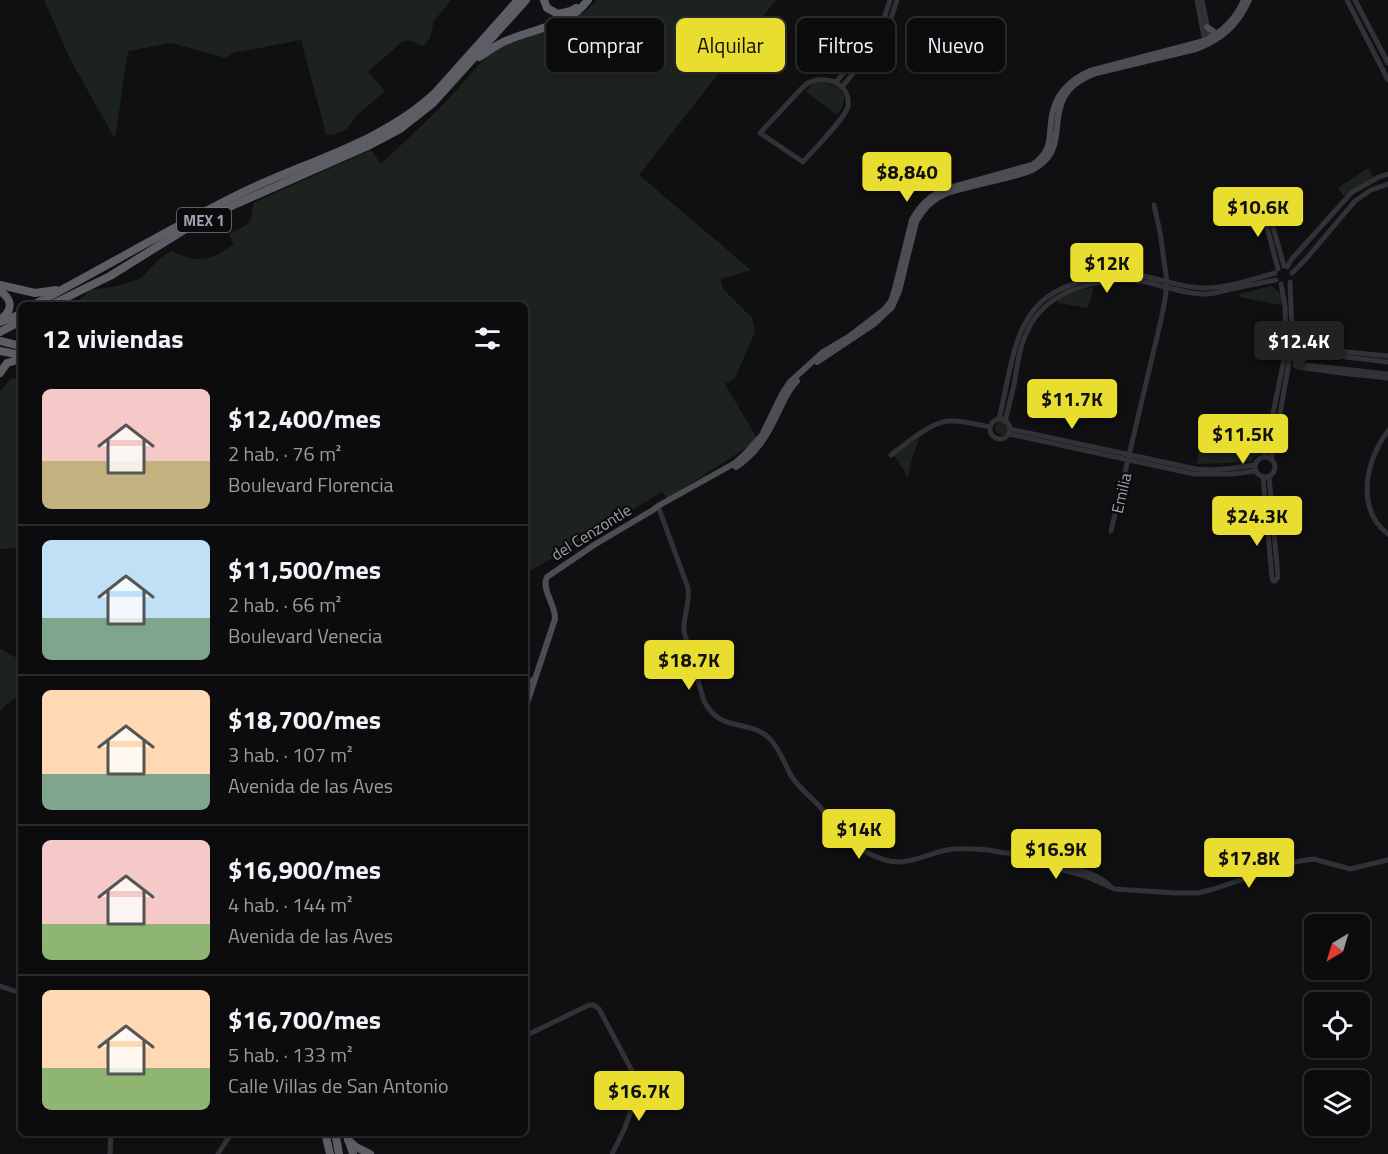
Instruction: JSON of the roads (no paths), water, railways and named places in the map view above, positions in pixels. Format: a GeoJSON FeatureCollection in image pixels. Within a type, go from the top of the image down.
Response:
{"type":"FeatureCollection","features":[{"type":"Feature","properties":{"kind":"highway","name":"MEX 1"},"geometry":{"type":"LineString","coordinates":[[40,302],[151,245],[348,150],[402,120],[435,92],[518,0]]}},
{"type":"Feature","properties":{"kind":"highway","name":"MEX 1"},"geometry":{"type":"LineString","coordinates":[[348,150],[385,138],[408,124],[433,103],[526,0]]}},
{"type":"Feature","properties":{"kind":"highway"},"geometry":{"type":"LineString","coordinates":[[544,0],[547,8],[558,14],[570,11],[583,0]]}},
{"type":"Feature","properties":{"kind":"highway"},"geometry":{"type":"LineString","coordinates":[[472,60],[498,44],[568,19],[588,0]]}},
{"type":"Feature","properties":{"kind":"highway","name":"MEX 1"},"geometry":{"type":"LineString","coordinates":[[57,302],[110,276],[151,245]]}},
{"type":"Feature","properties":{"kind":"highway"},"geometry":{"type":"LineString","coordinates":[[41,302],[151,245]]}},
{"type":"Feature","properties":{"kind":"highway"},"geometry":{"type":"LineString","coordinates":[[50,302],[151,245]]}},
{"type":"Feature","properties":{"kind":"highway"},"geometry":{"type":"LineString","coordinates":[[0,285],[35,293],[64,288]]}},
{"type":"Feature","properties":{"kind":"highway"},"geometry":{"type":"LineString","coordinates":[[0,291],[8,297],[10,306],[8,313],[0,323]]}},
{"type":"Feature","properties":{"kind":"highway"},"geometry":{"type":"LineString","coordinates":[[61,302],[65,298]]}},
{"type":"Feature","properties":{"kind":"highway"},"geometry":{"type":"LineString","coordinates":[[0,323],[18,317]]}},
{"type":"Feature","properties":{"kind":"highway"},"geometry":{"type":"LineString","coordinates":[[0,333],[18,318]]}},
{"type":"Feature","properties":{"kind":"highway"},"geometry":{"type":"LineString","coordinates":[[0,333],[18,328]]}},
{"type":"Feature","properties":{"kind":"highway"},"geometry":{"type":"LineString","coordinates":[[2,342],[18,345]]}},
{"type":"Feature","properties":{"kind":"highway"},"geometry":{"type":"LineString","coordinates":[[0,351],[18,356]]}},
{"type":"Feature","properties":{"kind":"highway"},"geometry":{"type":"LineString","coordinates":[[0,373],[7,363],[18,358]]}},
{"type":"Feature","properties":{"kind":"highway"},"geometry":{"type":"LineString","coordinates":[[326,1136],[330,1154]]}},
{"type":"Feature","properties":{"kind":"highway"},"geometry":{"type":"LineString","coordinates":[[336,1136],[339,1154]]}},
{"type":"Feature","properties":{"kind":"highway"},"geometry":{"type":"LineString","coordinates":[[347,1136],[353,1154]]}},
{"type":"Feature","properties":{"kind":"highway"},"geometry":{"type":"LineString","coordinates":[[347,1136],[359,1150],[370,1154]]}},
{"type":"Feature","properties":{"kind":"main road"},"geometry":{"type":"LineString","coordinates":[[1208,42],[1233,19],[1244,0]]}},
{"type":"Feature","properties":{"kind":"main road"},"geometry":{"type":"LineString","coordinates":[[1208,42],[1231,28],[1249,0]]}},
{"type":"Feature","properties":{"kind":"main road"},"geometry":{"type":"LineString","coordinates":[[1207,27],[1217,34]]}},
{"type":"Feature","properties":{"kind":"main road","name":"del Cenzontle"},"geometry":{"type":"LineString","coordinates":[[534,680],[555,619],[545,580],[558,568],[657,508],[736,464],[759,440],[782,394],[794,378],[823,352],[850,336],[893,302],[899,291],[912,220],[926,200],[946,189],[1023,169],[1038,162],[1049,145],[1053,112],[1057,100],[1063,90],[1078,76],[1090,70],[1196,49],[1208,42]]}},
{"type":"Feature","properties":{"kind":"main road"},"geometry":{"type":"LineString","coordinates":[[528,689],[534,680]]}},
{"type":"Feature","properties":{"kind":"main road"},"geometry":{"type":"LineString","coordinates":[[528,701],[534,680]]}},
{"type":"Feature","properties":{"kind":"street"},"geometry":{"type":"LineString","coordinates":[[836,82],[880,28],[890,0]]}},
{"type":"Feature","properties":{"kind":"street"},"geometry":{"type":"LineString","coordinates":[[842,87],[887,31],[897,0]]}},
{"type":"Feature","properties":{"kind":"street"},"geometry":{"type":"LineString","coordinates":[[1197,0],[1208,42]]}},
{"type":"Feature","properties":{"kind":"street"},"geometry":{"type":"LineString","coordinates":[[1202,0],[1208,42]]}},
{"type":"Feature","properties":{"kind":"street"},"geometry":{"type":"LineString","coordinates":[[1347,0],[1388,80]]}},
{"type":"Feature","properties":{"kind":"street"},"geometry":{"type":"LineString","coordinates":[[1355,0],[1388,63]]}},
{"type":"Feature","properties":{"kind":"street"},"geometry":{"type":"LineString","coordinates":[[821,80],[836,82],[842,87],[848,99],[846,110],[803,162],[760,133],[808,83],[821,80]]}},
{"type":"Feature","properties":{"kind":"street"},"geometry":{"type":"LineString","coordinates":[[1002,420],[1027,331],[1040,311],[1050,302],[1071,290],[1109,282],[1130,281],[1214,288],[1281,269],[1352,192],[1388,174]]}},
{"type":"Feature","properties":{"kind":"street"},"geometry":{"type":"LineString","coordinates":[[1268,458],[1278,425],[1292,333],[1290,282],[1292,273],[1355,201],[1371,190],[1388,184]]}},
{"type":"Feature","properties":{"kind":"street"},"geometry":{"type":"LineString","coordinates":[[1281,269],[1260,201],[1266,202],[1281,254],[1281,269],[1279,282],[1285,306],[1288,348]]}},
{"type":"Feature","properties":{"kind":"street"},"geometry":{"type":"LineString","coordinates":[[1154,205],[1167,285]]}},
{"type":"Feature","properties":{"kind":"street"},"geometry":{"type":"LineString","coordinates":[[1281,254],[1287,258],[1295,256]]}},
{"type":"Feature","properties":{"kind":"street"},"geometry":{"type":"LineString","coordinates":[[1281,269],[1292,273]]}},
{"type":"Feature","properties":{"kind":"street"},"geometry":{"type":"LineString","coordinates":[[1167,285],[1190,293],[1213,293],[1290,282]]}},
{"type":"Feature","properties":{"kind":"street","name":"Emilia"},"geometry":{"type":"LineString","coordinates":[[1111,531],[1167,285]]}},
{"type":"Feature","properties":{"kind":"street"},"geometry":{"type":"LineString","coordinates":[[1288,348],[1388,356]]}},
{"type":"Feature","properties":{"kind":"street"},"geometry":{"type":"LineString","coordinates":[[1288,348],[1388,362]]}},
{"type":"Feature","properties":{"kind":"street"},"geometry":{"type":"LineString","coordinates":[[1296,364],[1388,376],[1337,373],[1295,365],[1296,364]]}},
{"type":"Feature","properties":{"kind":"street"},"geometry":{"type":"LineString","coordinates":[[1002,420],[1009,424],[1010,432],[1002,439],[995,438],[990,427],[992,423],[1002,420]]}},
{"type":"Feature","properties":{"kind":"street"},"geometry":{"type":"LineString","coordinates":[[891,455],[932,426],[942,422],[963,421],[990,427]]}},
{"type":"Feature","properties":{"kind":"street"},"geometry":{"type":"LineString","coordinates":[[1388,431],[1374,453],[1367,484],[1372,513],[1379,526],[1388,534]]}},
{"type":"Feature","properties":{"kind":"street"},"geometry":{"type":"LineString","coordinates":[[1010,432],[1201,474],[1231,474],[1255,468]]}},
{"type":"Feature","properties":{"kind":"street"},"geometry":{"type":"LineString","coordinates":[[1255,468],[1258,459],[1268,458],[1273,461],[1275,468],[1272,474],[1266,476]]}},
{"type":"Feature","properties":{"kind":"street"},"geometry":{"type":"LineString","coordinates":[[1255,468],[1266,476],[1278,577],[1275,581],[1272,578],[1266,476]]}},
{"type":"Feature","properties":{"kind":"street"},"geometry":{"type":"LineString","coordinates":[[657,508],[684,577],[689,598],[684,632],[707,707],[724,722],[756,730],[768,737],[778,749],[798,785],[837,831],[878,858],[890,861],[910,861],[945,850],[981,849],[1016,853],[1086,871],[1097,875],[1115,889],[1198,893],[1306,860],[1314,859],[1350,869],[1388,860]]}},
{"type":"Feature","properties":{"kind":"street"},"geometry":{"type":"LineString","coordinates":[[0,986],[18,992]]}},
{"type":"Feature","properties":{"kind":"street"},"geometry":{"type":"LineString","coordinates":[[530,1034],[588,1005],[594,1005],[599,1009],[638,1082],[635,1100],[612,1154]]}},
{"type":"Feature","properties":{"kind":"street"},"geometry":{"type":"LineString","coordinates":[[110,1154],[111,1136]]}},
{"type":"Feature","properties":{"kind":"street"},"geometry":{"type":"LineString","coordinates":[[218,1154],[229,1136]]}}]}
